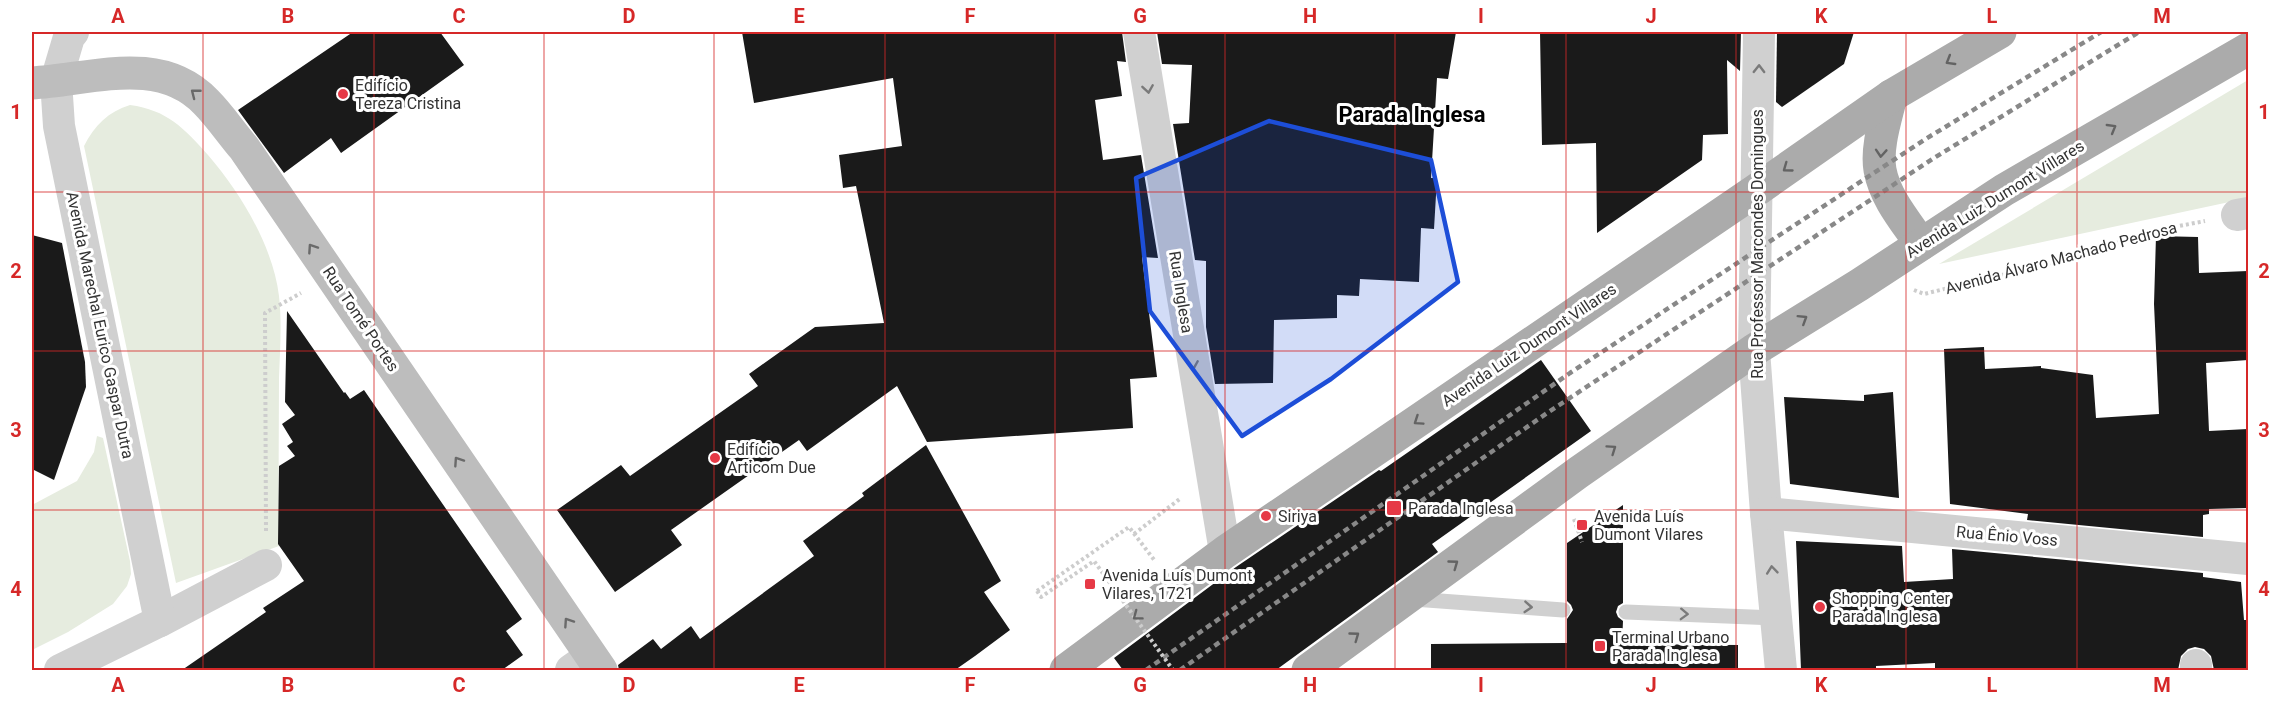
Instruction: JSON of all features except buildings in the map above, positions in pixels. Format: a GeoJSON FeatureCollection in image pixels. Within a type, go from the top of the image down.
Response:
{"type":"FeatureCollection","features":[{"type":"Feature","properties":{"kind":"main road","name":"Avenida Luiz Dumont Villares"},"geometry":{"type":"LineString","coordinates":[[1066,670],[1225,552],[1892,96],[2000,32]]}},
{"type":"Feature","properties":{"kind":"main road","name":"Avenida Luiz Dumont Villares"},"geometry":{"type":"LineString","coordinates":[[1308,670],[1579,472],[1754,350],[2004,190],[2248,49]]}},
{"type":"Feature","properties":{"kind":"main road","name":"Rua Tomé Portes"},"geometry":{"type":"LineString","coordinates":[[44,82],[129,71],[161,74],[184,84],[206,101],[244,148],[331,275],[588,666]]}},
{"type":"Feature","properties":{"kind":"main road"},"geometry":{"type":"LineString","coordinates":[[1892,96],[1880,149],[1880,170],[1892,202],[1922,244]]}},
{"type":"Feature","properties":{"kind":"street","name":"Avenida Marechal Eurico Gaspar Dutra"},"geometry":{"type":"LineString","coordinates":[[73,32],[44,82],[59,126],[160,621]]}},
{"type":"Feature","properties":{"kind":"street","name":"Rua Inglesa"},"geometry":{"type":"LineString","coordinates":[[1138,32],[1225,552]]}},
{"type":"Feature","properties":{"kind":"street","name":"Rua Professor Marcondes Domingues"},"geometry":{"type":"LineString","coordinates":[[1759,32],[1754,350],[1781,670]]}},
{"type":"Feature","properties":{"kind":"street","name":"Rua Ênio Voss"},"geometry":{"type":"LineString","coordinates":[[1766,513],[2248,559]]}},
{"type":"Feature","properties":{"kind":"street"},"geometry":{"type":"LineString","coordinates":[[60,670],[266,565]]}},
{"type":"Feature","properties":{"kind":"lane"},"geometry":{"type":"LineString","coordinates":[[1407,598],[1563,610]]}},
{"type":"Feature","properties":{"kind":"lane"},"geometry":{"type":"LineString","coordinates":[[1626,612],[1776,618]]}},
{"type":"Feature","properties":{"kind":"path","name":"Avenida Álvaro Machado Pedrosa"},"geometry":{"type":"LineString","coordinates":[[1884,268],[1892,283],[1924,294],[2079,256],[2148,232],[2243,214]]}},
{"type":"Feature","properties":{"kind":"path"},"geometry":{"type":"LineString","coordinates":[[266,565],[265,314],[331,275]]}},
{"type":"Feature","properties":{"kind":"path"},"geometry":{"type":"LineString","coordinates":[[1173,670],[1094,561],[1041,597],[1037,591],[1128,526],[1134,534],[1211,475]]}},
{"type":"Feature","properties":{"kind":"highlighted area"},"geometry":{"type":"Polygon","coordinates":[[[1269,121],[1431,160],[1458,282],[1331,379],[1242,436],[1150,311],[1136,178],[1269,121]]]}},
{"type":"Feature","properties":{"kind":"shaded area"},"geometry":{"type":"Polygon","coordinates":[[[2248,80],[2248,198],[1939,264],[2248,80]]]}},
{"type":"Feature","properties":{"kind":"shaded area"},"geometry":{"type":"Polygon","coordinates":[[[130,105],[154,111],[174,122],[191,136],[220,170],[243,203],[262,239],[276,277],[279,296],[281,326],[279,546],[176,583],[84,146],[92,132],[103,120],[115,111],[130,105]]]}},
{"type":"Feature","properties":{"kind":"shaded area"},"geometry":{"type":"Polygon","coordinates":[[[97,436],[103,438],[131,574],[127,586],[113,604],[68,632],[32,650],[32,505],[77,481],[94,452],[97,436]]]}},
{"type":"Feature","properties":{"kind":"railway"},"geometry":{"type":"LineString","coordinates":[[1146,670],[1570,373],[1924,140],[2101,32]]}},
{"type":"Feature","properties":{"kind":"railway"},"geometry":{"type":"LineString","coordinates":[[1180,670],[1547,413],[1934,158],[2139,32]]}},
{"type":"Feature","properties":{"kind":"place","name":"Edifício Tereza Cristina"},"geometry":{"type":"Point","coordinates":[343,94]}},
{"type":"Feature","properties":{"kind":"place","name":"Edifício Articom Due"},"geometry":{"type":"Point","coordinates":[715,458]}},
{"type":"Feature","properties":{"kind":"place","name":"Parada Inglesa"},"geometry":{"type":"Point","coordinates":[1394,508]}},
{"type":"Feature","properties":{"kind":"place","name":"Siriya"},"geometry":{"type":"Point","coordinates":[1266,516]}},
{"type":"Feature","properties":{"kind":"place","name":"Avenida Luís Dumont Vilares"},"geometry":{"type":"Point","coordinates":[1582,525]}},
{"type":"Feature","properties":{"kind":"place","name":"Avenida Luís Dumont Vilares, 1721"},"geometry":{"type":"Point","coordinates":[1090,584]}},
{"type":"Feature","properties":{"kind":"place","name":"Shopping Center Parada Inglesa"},"geometry":{"type":"Point","coordinates":[1820,607]}},
{"type":"Feature","properties":{"kind":"place","name":"Terminal Urbano Parada Inglesa"},"geometry":{"type":"Point","coordinates":[1600,646]}},
{"type":"Feature","properties":{"kind":"district","name":"Parada Inglesa"},"geometry":{"type":"Point","coordinates":[1412,114]}}]}
